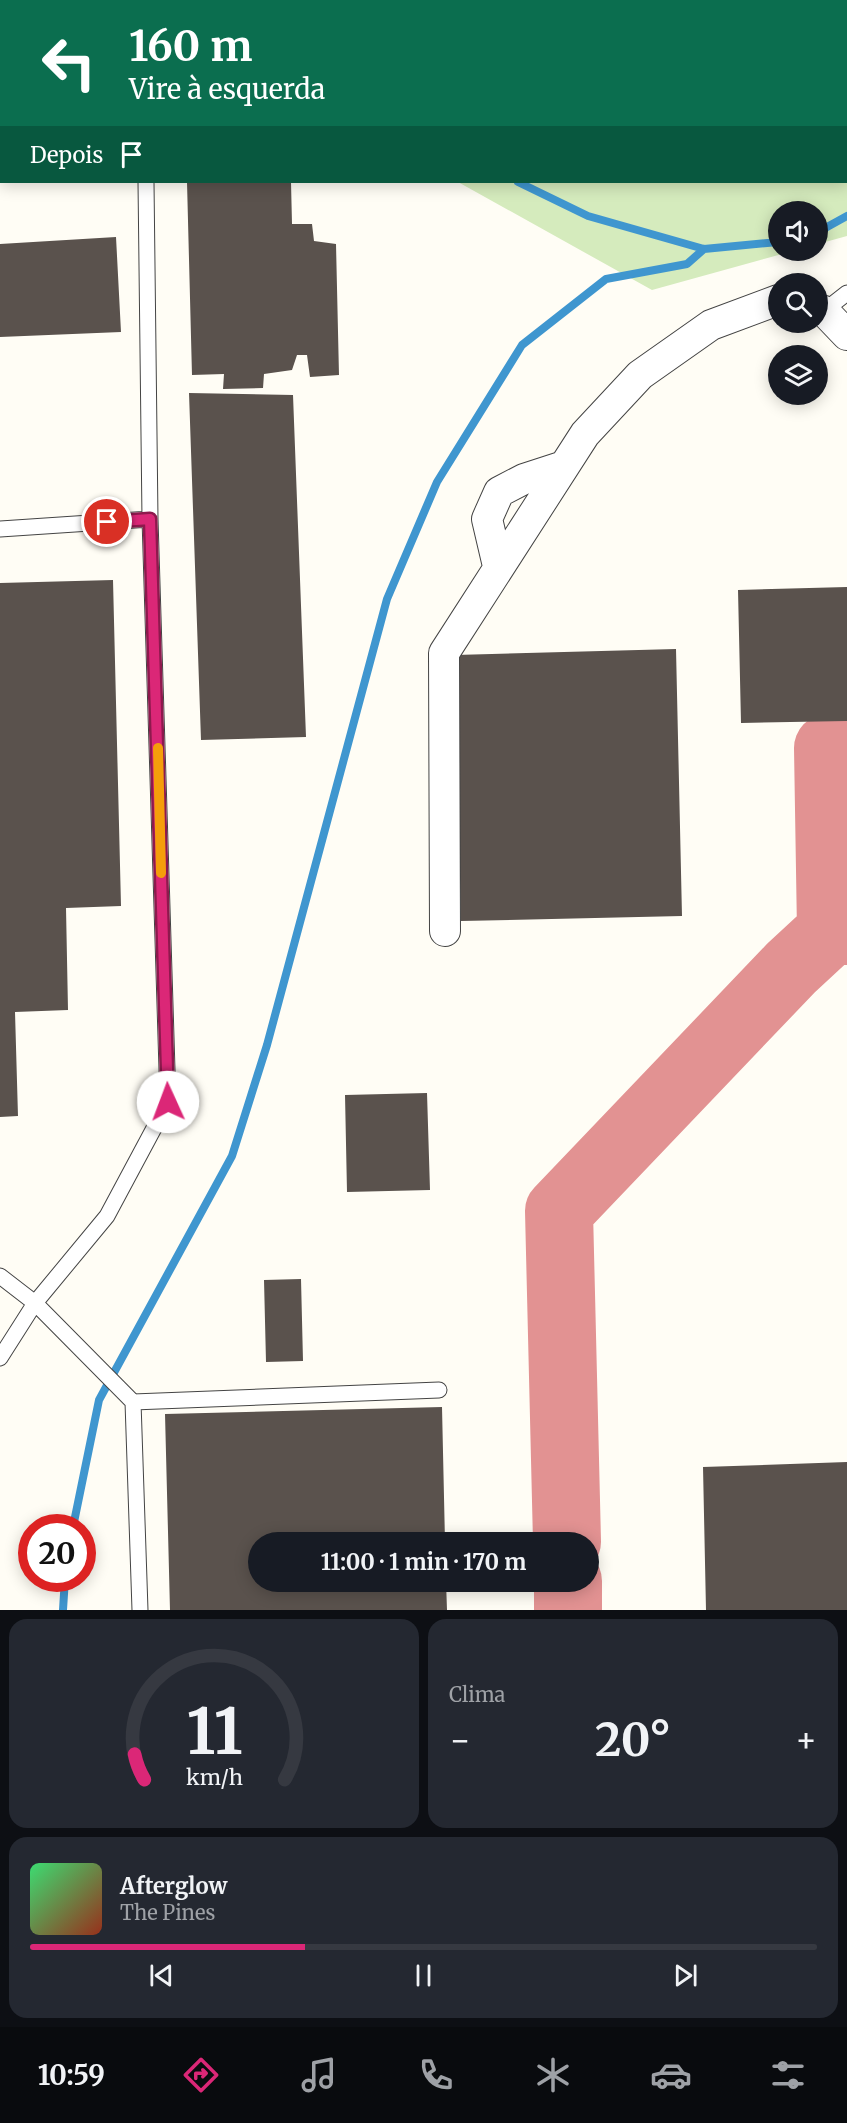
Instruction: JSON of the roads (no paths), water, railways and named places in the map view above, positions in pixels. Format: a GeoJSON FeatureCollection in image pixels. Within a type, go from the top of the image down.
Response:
{"type":"FeatureCollection","features":[{"type":"Feature","properties":{"kind":"street"},"geometry":{"type":"LineString","coordinates":[[445,931],[444,653],[585,434],[640,375],[711,325],[768,304]]}},
{"type":"Feature","properties":{"kind":"street"},"geometry":{"type":"LineString","coordinates":[[829,305],[847,335]]}},
{"type":"Feature","properties":{"kind":"street"},"geometry":{"type":"LineString","coordinates":[[498,566],[487,519],[499,492],[524,480],[564,466]]}},
{"type":"Feature","properties":{"kind":"lane"},"geometry":{"type":"LineString","coordinates":[[0,1358],[35,1303],[107,1216],[168,1102],[150,519],[146,183]]}},
{"type":"Feature","properties":{"kind":"lane"},"geometry":{"type":"LineString","coordinates":[[0,529],[150,519]]}},
{"type":"Feature","properties":{"kind":"lane"},"geometry":{"type":"LineString","coordinates":[[0,1276],[35,1303],[133,1402],[140,1610]]}},
{"type":"Feature","properties":{"kind":"lane"},"geometry":{"type":"LineString","coordinates":[[133,1402],[439,1390]]}},
{"type":"Feature","properties":{"kind":"waterway"},"geometry":{"type":"LineString","coordinates":[[520,183],[588,216],[704,249],[768,243]]}},
{"type":"Feature","properties":{"kind":"waterway"},"geometry":{"type":"LineString","coordinates":[[828,226],[847,216]]}},
{"type":"Feature","properties":{"kind":"waterway"},"geometry":{"type":"LineString","coordinates":[[76,1514],[99,1400],[232,1156],[267,1045],[387,599],[437,482],[522,345],[606,279],[687,264],[704,249]]}},
{"type":"Feature","properties":{"kind":"waterway"},"geometry":{"type":"LineString","coordinates":[[63,1610],[64,1592]]}}]}
